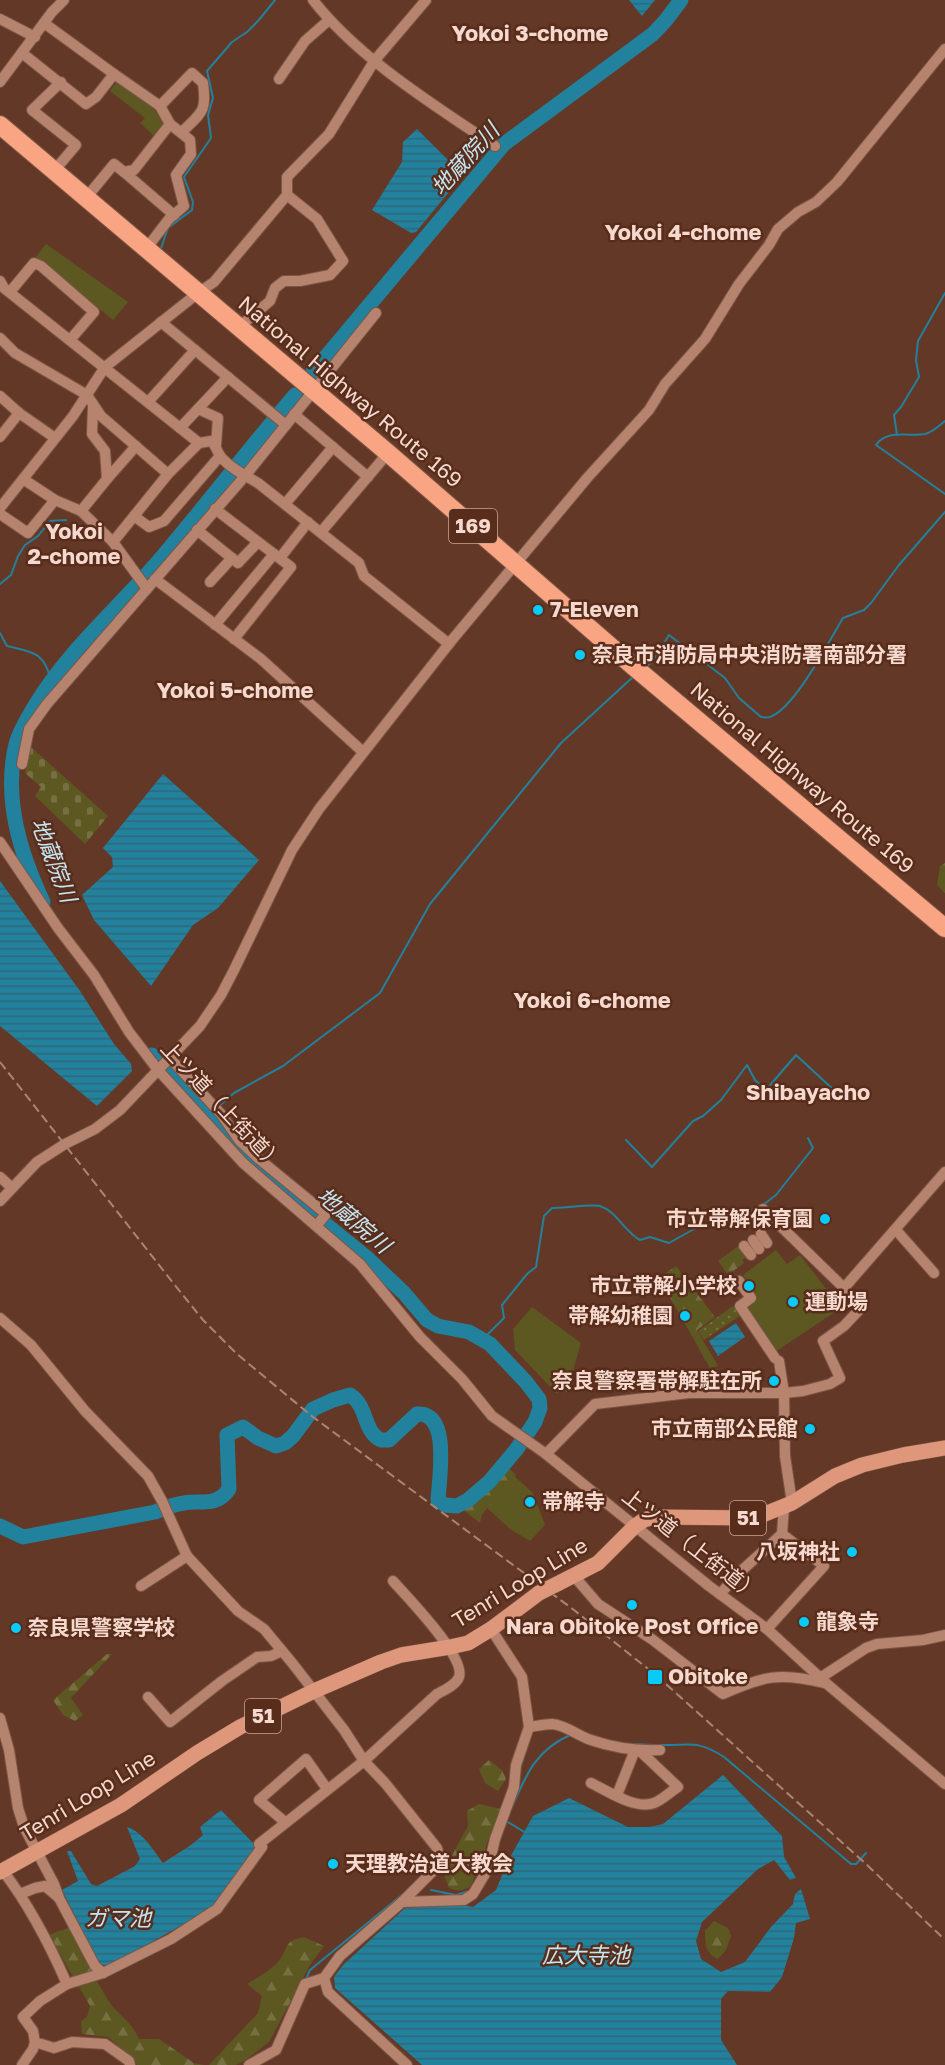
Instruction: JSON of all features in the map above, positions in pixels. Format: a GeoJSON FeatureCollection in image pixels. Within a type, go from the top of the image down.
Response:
{"type":"FeatureCollection","features":[{"type":"Feature","properties":{"kind":"highway","name":"National Highway Route 169"},"geometry":{"type":"LineString","coordinates":[[0,125],[517,563],[633,666],[945,928]]}},
{"type":"Feature","properties":{"kind":"main road","name":"Tenri Loop Line"},"geometry":{"type":"LineString","coordinates":[[1,1871],[121,1804],[232,1732],[314,1691],[401,1655],[468,1642],[491,1629],[539,1593],[574,1576],[608,1554],[635,1526],[644,1520],[654,1517],[755,1518],[788,1505],[835,1476],[862,1465],[945,1448]]}},
{"type":"Feature","properties":{"kind":"street"},"geometry":{"type":"LineString","coordinates":[[0,82],[64,0]]}},
{"type":"Feature","properties":{"kind":"street"},"geometry":{"type":"LineString","coordinates":[[313,0],[329,20],[375,60],[495,146]]}},
{"type":"Feature","properties":{"kind":"street"},"geometry":{"type":"LineString","coordinates":[[0,508],[55,438],[105,368],[214,282],[287,195],[287,177],[329,134],[375,60],[426,0]]}},
{"type":"Feature","properties":{"kind":"street"},"geometry":{"type":"LineString","coordinates":[[0,19],[35,37]]}},
{"type":"Feature","properties":{"kind":"street"},"geometry":{"type":"LineString","coordinates":[[279,79],[305,41],[329,20]]}},
{"type":"Feature","properties":{"kind":"street"},"geometry":{"type":"LineString","coordinates":[[44,23],[160,106],[170,124],[190,140],[191,154],[177,175],[184,206],[146,249]]}},
{"type":"Feature","properties":{"kind":"street"},"geometry":{"type":"LineString","coordinates":[[0,1201],[37,1162],[64,1144],[95,1129],[120,1110],[200,1026],[234,970],[292,850],[319,809],[449,644],[588,477],[649,410],[665,384],[705,339],[739,284],[770,245],[778,229],[798,212],[816,202],[837,182],[945,48]]}},
{"type":"Feature","properties":{"kind":"street"},"geometry":{"type":"LineString","coordinates":[[22,53],[86,104],[96,97],[114,74]]}},
{"type":"Feature","properties":{"kind":"street"},"geometry":{"type":"LineString","coordinates":[[160,106],[192,73],[203,83],[206,102],[200,114],[182,132]]}},
{"type":"Feature","properties":{"kind":"street"},"geometry":{"type":"LineString","coordinates":[[54,171],[76,145],[32,110],[61,82]]}},
{"type":"Feature","properties":{"kind":"street"},"geometry":{"type":"LineString","coordinates":[[124,172],[134,170],[170,124]]}},
{"type":"Feature","properties":{"kind":"street"},"geometry":{"type":"LineString","coordinates":[[86,198],[114,164],[174,215]]}},
{"type":"Feature","properties":{"kind":"street"},"geometry":{"type":"LineString","coordinates":[[238,327],[270,301],[275,288],[284,281],[300,281],[330,275],[343,261],[317,219],[287,195]]}},
{"type":"Feature","properties":{"kind":"street"},"geometry":{"type":"LineString","coordinates":[[10,292],[34,263],[41,266],[94,312],[70,340]]}},
{"type":"Feature","properties":{"kind":"street"},"geometry":{"type":"LineString","coordinates":[[0,281],[10,292],[199,443]]}},
{"type":"Feature","properties":{"kind":"street"},"geometry":{"type":"LineString","coordinates":[[22,764],[29,729],[142,581],[155,579],[215,509],[239,471],[279,419],[294,414],[376,313]]}},
{"type":"Feature","properties":{"kind":"street"},"geometry":{"type":"LineString","coordinates":[[161,322],[279,419]]}},
{"type":"Feature","properties":{"kind":"street"},"geometry":{"type":"LineString","coordinates":[[0,338],[15,353],[87,395],[101,416],[168,474]]}},
{"type":"Feature","properties":{"kind":"street"},"geometry":{"type":"LineString","coordinates":[[148,402],[195,350]]}},
{"type":"Feature","properties":{"kind":"street"},"geometry":{"type":"LineString","coordinates":[[180,428],[228,376]]}},
{"type":"Feature","properties":{"kind":"street"},"geometry":{"type":"LineString","coordinates":[[0,396],[19,413],[55,438]]}},
{"type":"Feature","properties":{"kind":"street"},"geometry":{"type":"LineString","coordinates":[[93,406],[92,434],[105,451],[107,479]]}},
{"type":"Feature","properties":{"kind":"street"},"geometry":{"type":"LineString","coordinates":[[198,409],[218,418],[216,445],[220,456],[359,563],[364,576],[449,644]]}},
{"type":"Feature","properties":{"kind":"street"},"geometry":{"type":"LineString","coordinates":[[0,437],[19,413]]}},
{"type":"Feature","properties":{"kind":"street"},"geometry":{"type":"LineString","coordinates":[[294,414],[368,477]]}},
{"type":"Feature","properties":{"kind":"street"},"geometry":{"type":"LineString","coordinates":[[113,542],[168,474],[199,443],[210,441],[216,445]]}},
{"type":"Feature","properties":{"kind":"street"},"geometry":{"type":"LineString","coordinates":[[81,511],[136,446]]}},
{"type":"Feature","properties":{"kind":"street"},"geometry":{"type":"LineString","coordinates":[[285,504],[333,447]]}},
{"type":"Feature","properties":{"kind":"street"},"geometry":{"type":"LineString","coordinates":[[321,532],[388,453]]}},
{"type":"Feature","properties":{"kind":"street"},"geometry":{"type":"LineString","coordinates":[[134,516],[149,527],[164,520],[220,456]]}},
{"type":"Feature","properties":{"kind":"street"},"geometry":{"type":"LineString","coordinates":[[23,479],[55,500],[81,511],[113,542],[142,581]]}},
{"type":"Feature","properties":{"kind":"street"},"geometry":{"type":"LineString","coordinates":[[0,514],[27,533],[55,500]]}},
{"type":"Feature","properties":{"kind":"street"},"geometry":{"type":"LineString","coordinates":[[215,509],[291,567],[234,639]]}},
{"type":"Feature","properties":{"kind":"street"},"geometry":{"type":"LineString","coordinates":[[215,625],[308,522]]}},
{"type":"Feature","properties":{"kind":"street"},"geometry":{"type":"LineString","coordinates":[[197,530],[238,563],[258,542]]}},
{"type":"Feature","properties":{"kind":"street"},"geometry":{"type":"LineString","coordinates":[[210,582],[232,558]]}},
{"type":"Feature","properties":{"kind":"street"},"geometry":{"type":"LineString","coordinates":[[155,579],[261,659],[363,752]]}},
{"type":"Feature","properties":{"kind":"street","name":"上ツ道（上街道）"},"geometry":{"type":"LineString","coordinates":[[0,842],[58,928],[94,975],[129,1032],[158,1070],[243,1163],[320,1221],[360,1264],[420,1337],[462,1379],[492,1416],[546,1454],[766,1629],[942,1782]]}},
{"type":"Feature","properties":{"kind":"street"},"geometry":{"type":"LineString","coordinates":[[170,1058],[217,1110],[239,1140],[326,1214],[320,1221]]}},
{"type":"Feature","properties":{"kind":"street"},"geometry":{"type":"LineString","coordinates":[[844,1288],[945,1172]]}},
{"type":"Feature","properties":{"kind":"street"},"geometry":{"type":"LineString","coordinates":[[0,1177],[11,1187]]}},
{"type":"Feature","properties":{"kind":"street"},"geometry":{"type":"LineString","coordinates":[[546,1454],[595,1404],[689,1393],[784,1393],[820,1388],[840,1378],[823,1341],[844,1326],[861,1308],[844,1288],[763,1209]]}},
{"type":"Feature","properties":{"kind":"street"},"geometry":{"type":"LineString","coordinates":[[896,1230],[934,1273]]}},
{"type":"Feature","properties":{"kind":"street"},"geometry":{"type":"LineString","coordinates":[[720,1594],[739,1573],[782,1534],[788,1505],[784,1393],[777,1360],[740,1306],[751,1298],[739,1281]]}},
{"type":"Feature","properties":{"kind":"street"},"geometry":{"type":"LineString","coordinates":[[0,1318],[31,1346],[85,1411],[140,1467],[162,1501],[187,1556],[238,1611],[264,1629],[314,1691],[364,1761],[385,1783],[437,1848],[441,1863],[402,1902],[340,1956],[324,1978],[305,1984],[276,2050],[249,2065]]}},
{"type":"Feature","properties":{"kind":"street"},"geometry":{"type":"LineString","coordinates":[[766,1629],[824,1566],[782,1534]]}},
{"type":"Feature","properties":{"kind":"street"},"geometry":{"type":"LineString","coordinates":[[141,1586],[187,1556]]}},
{"type":"Feature","properties":{"kind":"street"},"geometry":{"type":"LineString","coordinates":[[574,1576],[598,1604],[653,1640],[723,1694],[763,1678],[781,1676],[824,1681],[866,1648],[878,1644],[923,1640],[945,1635]]}},
{"type":"Feature","properties":{"kind":"street"},"geometry":{"type":"LineString","coordinates":[[22,2065],[35,2042],[33,2031],[23,2017],[40,2001],[67,1984],[103,1973],[171,1939],[217,1909],[262,1847],[259,1844],[364,1761],[437,1694],[448,1689],[459,1678],[460,1670],[450,1647],[393,1581]]}},
{"type":"Feature","properties":{"kind":"street"},"geometry":{"type":"LineString","coordinates":[[402,1902],[464,1900],[473,1894],[488,1869],[495,1839],[514,1787],[516,1765],[529,1726],[522,1677],[491,1629]]}},
{"type":"Feature","properties":{"kind":"street"},"geometry":{"type":"LineString","coordinates":[[148,1697],[170,1722],[257,1657],[271,1656],[282,1651]]}},
{"type":"Feature","properties":{"kind":"street"},"geometry":{"type":"LineString","coordinates":[[0,1718],[9,1750],[18,1808],[24,1827],[94,1966],[103,1973]]}},
{"type":"Feature","properties":{"kind":"street"},"geometry":{"type":"LineString","coordinates":[[529,1726],[554,1724],[616,1748],[660,1750]]}},
{"type":"Feature","properties":{"kind":"street"},"geometry":{"type":"LineString","coordinates":[[591,1784],[626,1801],[641,1805],[654,1803],[678,1787],[637,1750]]}},
{"type":"Feature","properties":{"kind":"street"},"geometry":{"type":"LineString","coordinates":[[616,1795],[637,1750]]}},
{"type":"Feature","properties":{"kind":"street"},"geometry":{"type":"LineString","coordinates":[[285,1822],[259,1800],[306,1759],[327,1789]]}},
{"type":"Feature","properties":{"kind":"street"},"geometry":{"type":"LineString","coordinates":[[1,1871],[20,1894],[50,1945],[67,1984]]}},
{"type":"Feature","properties":{"kind":"street"},"geometry":{"type":"LineString","coordinates":[[20,1894],[45,1886],[58,1898]]}},
{"type":"Feature","properties":{"kind":"street"},"geometry":{"type":"LineString","coordinates":[[324,1978],[328,1992],[407,2065]]}},
{"type":"Feature","properties":{"kind":"street"},"geometry":{"type":"LineString","coordinates":[[35,2042],[54,2048],[72,2042],[105,2044],[129,2061],[130,2065]]}},
{"type":"Feature","properties":{"kind":"green space"},"geometry":{"type":"Polygon","coordinates":[[[118,80],[162,116],[164,123],[155,137],[140,123],[145,118],[110,91],[118,80]]]}},
{"type":"Feature","properties":{"kind":"green space"},"geometry":{"type":"Polygon","coordinates":[[[46,244],[128,302],[113,320],[36,257],[46,244]]]}},
{"type":"Feature","properties":{"kind":"green space"},"geometry":{"type":"Polygon","coordinates":[[[31,747],[108,816],[85,844],[35,796],[41,787],[25,773],[31,747]]]}},
{"type":"Feature","properties":{"kind":"green space"},"geometry":{"type":"Polygon","coordinates":[[[945,863],[945,893],[937,885],[940,866],[945,863]]]}},
{"type":"Feature","properties":{"kind":"green space"},"geometry":{"type":"Polygon","coordinates":[[[741,1244],[750,1255],[742,1260],[744,1263],[728,1275],[718,1261],[741,1244]]]}},
{"type":"Feature","properties":{"kind":"green space","name":"運動場"},"geometry":{"type":"Polygon","coordinates":[[[776,1250],[787,1264],[800,1255],[841,1308],[775,1352],[744,1307],[757,1296],[743,1275],[776,1250]]]}},
{"type":"Feature","properties":{"kind":"green space"},"geometry":{"type":"Polygon","coordinates":[[[676,1266],[715,1317],[697,1330],[718,1366],[710,1368],[659,1278],[676,1266]]]}},
{"type":"Feature","properties":{"kind":"green space"},"geometry":{"type":"Polygon","coordinates":[[[733,1306],[740,1316],[704,1340],[698,1331],[733,1306]]]}},
{"type":"Feature","properties":{"kind":"green space"},"geometry":{"type":"Polygon","coordinates":[[[532,1307],[581,1343],[567,1392],[556,1393],[515,1350],[513,1329],[532,1307]]]}},
{"type":"Feature","properties":{"kind":"green space"},"geometry":{"type":"Polygon","coordinates":[[[508,1467],[516,1475],[482,1514],[480,1523],[462,1509],[479,1500],[508,1467]]]}},
{"type":"Feature","properties":{"kind":"green space"},"geometry":{"type":"Polygon","coordinates":[[[513,1475],[533,1493],[545,1525],[530,1541],[510,1529],[486,1507],[513,1475]]]}},
{"type":"Feature","properties":{"kind":"green space"},"geometry":{"type":"Polygon","coordinates":[[[107,1654],[112,1654],[71,1698],[83,1715],[75,1721],[63,1715],[53,1700],[107,1654]]]}},
{"type":"Feature","properties":{"kind":"green space"},"geometry":{"type":"Polygon","coordinates":[[[489,1760],[502,1770],[506,1779],[498,1791],[485,1783],[479,1769],[489,1760]]]}},
{"type":"Feature","properties":{"kind":"green space"},"geometry":{"type":"Polygon","coordinates":[[[479,1804],[501,1809],[470,1887],[459,1891],[449,1888],[443,1872],[468,1826],[467,1811],[479,1804]]]}},
{"type":"Feature","properties":{"kind":"green space"},"geometry":{"type":"Polygon","coordinates":[[[714,1921],[728,1928],[731,1936],[726,1950],[718,1959],[708,1951],[705,1940],[705,1931],[714,1921]]]}},
{"type":"Feature","properties":{"kind":"green space"},"geometry":{"type":"Polygon","coordinates":[[[70,1927],[104,1994],[133,2028],[139,2039],[159,2039],[194,2063],[204,2065],[137,2065],[108,2037],[82,2034],[81,2021],[87,2017],[90,2006],[49,1935],[70,1927]]]}},
{"type":"Feature","properties":{"kind":"green space"},"geometry":{"type":"Polygon","coordinates":[[[304,1937],[324,1946],[310,1965],[269,2042],[236,2065],[209,2065],[258,2013],[262,1996],[247,1984],[275,1965],[289,1943],[304,1937]]]}},
{"type":"Feature","properties":{"kind":"water"},"geometry":{"type":"Polygon","coordinates":[[[629,0],[655,0],[642,16],[629,0]]]}},
{"type":"Feature","properties":{"kind":"water"},"geometry":{"type":"Polygon","coordinates":[[[417,129],[463,175],[416,232],[411,233],[372,210],[402,162],[403,142],[417,129]]]}},
{"type":"Feature","properties":{"kind":"water"},"geometry":{"type":"Polygon","coordinates":[[[163,774],[259,860],[218,908],[193,925],[151,986],[94,920],[82,895],[113,867],[112,857],[103,848],[163,774]]]}},
{"type":"Feature","properties":{"kind":"water"},"geometry":{"type":"Polygon","coordinates":[[[0,881],[80,991],[114,1044],[131,1064],[132,1071],[97,1106],[0,1026],[0,881]]]}},
{"type":"Feature","properties":{"kind":"water"},"geometry":{"type":"Polygon","coordinates":[[[736,1323],[745,1337],[718,1356],[709,1341],[736,1323]]]}},
{"type":"Feature","properties":{"kind":"water","name":"広大寺池"},"geometry":{"type":"Polygon","coordinates":[[[723,1775],[782,1836],[784,1857],[796,1878],[790,1880],[774,1860],[758,1869],[702,1922],[696,1941],[701,1959],[721,1972],[745,1962],[771,1927],[793,1904],[795,1894],[801,1889],[810,1919],[796,1923],[794,1938],[782,1977],[770,1992],[728,1991],[721,1999],[721,2040],[737,2065],[422,2065],[335,1988],[334,1977],[343,1965],[405,1908],[453,1903],[473,1907],[496,1890],[508,1861],[533,1816],[569,1798],[628,1827],[663,1824],[723,1775]]]}},
{"type":"Feature","properties":{"kind":"water","name":"ガマ池"},"geometry":{"type":"Polygon","coordinates":[[[221,1810],[258,1848],[214,1907],[109,1966],[99,1964],[62,1890],[78,1881],[67,1851],[71,1851],[91,1884],[97,1886],[135,1866],[140,1859],[127,1827],[143,1837],[163,1863],[203,1835],[200,1827],[221,1810]]]}},
{"type":"Feature","properties":{"kind":"waterway"},"geometry":{"type":"LineString","coordinates":[[160,251],[168,228],[192,210],[193,202],[184,177],[211,138],[208,115],[213,98],[207,71],[232,42],[258,21],[275,0]]}},
{"type":"Feature","properties":{"kind":"waterway","name":"地蔵院川"},"geometry":{"type":"LineString","coordinates":[[309,377],[504,144],[653,34],[681,0]]}},
{"type":"Feature","properties":{"kind":"waterway"},"geometry":{"type":"LineString","coordinates":[[897,435],[894,415],[919,377],[916,360],[918,341],[945,293]]}},
{"type":"Feature","properties":{"kind":"waterway","name":"地蔵院川"},"geometry":{"type":"LineString","coordinates":[[43,902],[21,845],[13,805],[12,764],[22,728],[63,666],[157,563],[295,395]]}},
{"type":"Feature","properties":{"kind":"waterway"},"geometry":{"type":"LineString","coordinates":[[945,421],[928,433],[892,435],[876,445],[945,494]]}},
{"type":"Feature","properties":{"kind":"waterway"},"geometry":{"type":"LineString","coordinates":[[646,667],[654,660],[669,635],[725,678],[739,698],[761,717],[770,717],[780,711],[800,688],[843,618],[864,610],[871,603],[899,565],[945,512]]}},
{"type":"Feature","properties":{"kind":"waterway"},"geometry":{"type":"LineString","coordinates":[[0,584],[11,575],[25,545],[38,536],[50,521],[66,520]]}},
{"type":"Feature","properties":{"kind":"waterway"},"geometry":{"type":"LineString","coordinates":[[0,633],[7,646],[31,652],[41,659],[51,680]]}},
{"type":"Feature","properties":{"kind":"waterway"},"geometry":{"type":"LineString","coordinates":[[219,1106],[234,1093],[283,1066],[380,993],[430,904],[561,743],[634,676]]}},
{"type":"Feature","properties":{"kind":"waterway","name":"地蔵院川"},"geometry":{"type":"LineString","coordinates":[[0,1526],[23,1537],[155,1512],[169,1506],[214,1501],[229,1489],[227,1435],[243,1427],[258,1438],[276,1446],[285,1443],[293,1436],[313,1409],[350,1395],[360,1406],[371,1431],[381,1440],[389,1440],[417,1414],[428,1416],[435,1423],[441,1448],[438,1500],[445,1505],[457,1506],[489,1482],[516,1450],[535,1422],[540,1408],[539,1399],[526,1382],[490,1344],[469,1332],[438,1326],[427,1320],[404,1293],[366,1257],[255,1167],[152,1055]]}},
{"type":"Feature","properties":{"kind":"waterway"},"geometry":{"type":"LineString","coordinates":[[626,1140],[652,1167],[693,1121],[703,1116],[721,1100],[747,1065],[755,1080],[766,1090],[796,1055],[837,1093]]}},
{"type":"Feature","properties":{"kind":"waterway"},"geometry":{"type":"LineString","coordinates":[[763,1205],[776,1195],[813,1148],[808,1138]]}},
{"type":"Feature","properties":{"kind":"waterway"},"geometry":{"type":"LineString","coordinates":[[483,1339],[504,1318],[502,1305],[527,1274],[536,1267],[544,1216],[552,1208],[600,1206],[611,1212],[640,1240],[650,1237],[669,1243],[694,1229],[758,1208]]}},
{"type":"Feature","properties":{"kind":"waterway"},"geometry":{"type":"LineString","coordinates":[[512,1807],[522,1784],[540,1756],[558,1741],[570,1735]]}},
{"type":"Feature","properties":{"kind":"waterway"},"geometry":{"type":"LineString","coordinates":[[630,1744],[655,1745]]}},
{"type":"Feature","properties":{"kind":"waterway"},"geometry":{"type":"LineString","coordinates":[[660,1745],[693,1745],[714,1751],[851,1864],[856,1864],[866,1853]]}},
{"type":"Feature","properties":{"kind":"waterway"},"geometry":{"type":"LineString","coordinates":[[506,1821],[526,1833]]}},
{"type":"Feature","properties":{"kind":"waterway"},"geometry":{"type":"LineString","coordinates":[[431,1890],[456,1895],[469,1891]]}},
{"type":"Feature","properties":{"kind":"waterway"},"geometry":{"type":"LineString","coordinates":[[306,1979],[310,1970],[403,1894]]}},
{"type":"Feature","properties":{"kind":"railway"},"geometry":{"type":"LineString","coordinates":[[0,1062],[203,1320],[237,1354],[313,1417],[574,1610],[657,1676],[865,1863],[944,1939]]}},
{"type":"Feature","properties":{"kind":"place","name":"7-Eleven"},"geometry":{"type":"Point","coordinates":[538,610]}},
{"type":"Feature","properties":{"kind":"place","name":"奈良市消防局中央消防署南部分署"},"geometry":{"type":"Point","coordinates":[580,655]}},
{"type":"Feature","properties":{"kind":"place","name":"市立帯解保育園"},"geometry":{"type":"Point","coordinates":[825,1219]}},
{"type":"Feature","properties":{"kind":"place","name":"市立帯解小学校"},"geometry":{"type":"Point","coordinates":[749,1286]}},
{"type":"Feature","properties":{"kind":"place","name":"運動場"},"geometry":{"type":"Point","coordinates":[793,1302]}},
{"type":"Feature","properties":{"kind":"place","name":"帯解幼稚園"},"geometry":{"type":"Point","coordinates":[685,1316]}},
{"type":"Feature","properties":{"kind":"place","name":"奈良警察署帯解駐在所"},"geometry":{"type":"Point","coordinates":[774,1381]}},
{"type":"Feature","properties":{"kind":"place","name":"市立南部公民館"},"geometry":{"type":"Point","coordinates":[810,1429]}},
{"type":"Feature","properties":{"kind":"place","name":"帯解寺"},"geometry":{"type":"Point","coordinates":[530,1502]}},
{"type":"Feature","properties":{"kind":"place","name":"八坂神社"},"geometry":{"type":"Point","coordinates":[852,1552]}},
{"type":"Feature","properties":{"kind":"place","name":"Nara Obitoke Post Office"},"geometry":{"type":"Point","coordinates":[632,1605]}},
{"type":"Feature","properties":{"kind":"place","name":"龍象寺"},"geometry":{"type":"Point","coordinates":[804,1622]}},
{"type":"Feature","properties":{"kind":"place","name":"奈良県警察学校"},"geometry":{"type":"Point","coordinates":[16,1628]}},
{"type":"Feature","properties":{"kind":"place","name":"Obitoke"},"geometry":{"type":"Point","coordinates":[655,1677]}},
{"type":"Feature","properties":{"kind":"place","name":"天理教治道大教会"},"geometry":{"type":"Point","coordinates":[333,1864]}},
{"type":"Feature","properties":{"kind":"district","name":"Yokoi 3-chome"},"geometry":{"type":"Point","coordinates":[530,33]}},
{"type":"Feature","properties":{"kind":"district","name":"Yokoi 4-chome"},"geometry":{"type":"Point","coordinates":[683,232]}},
{"type":"Feature","properties":{"kind":"district","name":"Yokoi 2-chome"},"geometry":{"type":"Point","coordinates":[74,544]}},
{"type":"Feature","properties":{"kind":"district","name":"Yokoi 5-chome"},"geometry":{"type":"Point","coordinates":[235,690]}},
{"type":"Feature","properties":{"kind":"district","name":"Yokoi 6-chome"},"geometry":{"type":"Point","coordinates":[592,1000]}},
{"type":"Feature","properties":{"kind":"district","name":"Shibayacho"},"geometry":{"type":"Point","coordinates":[808,1092]}}]}
